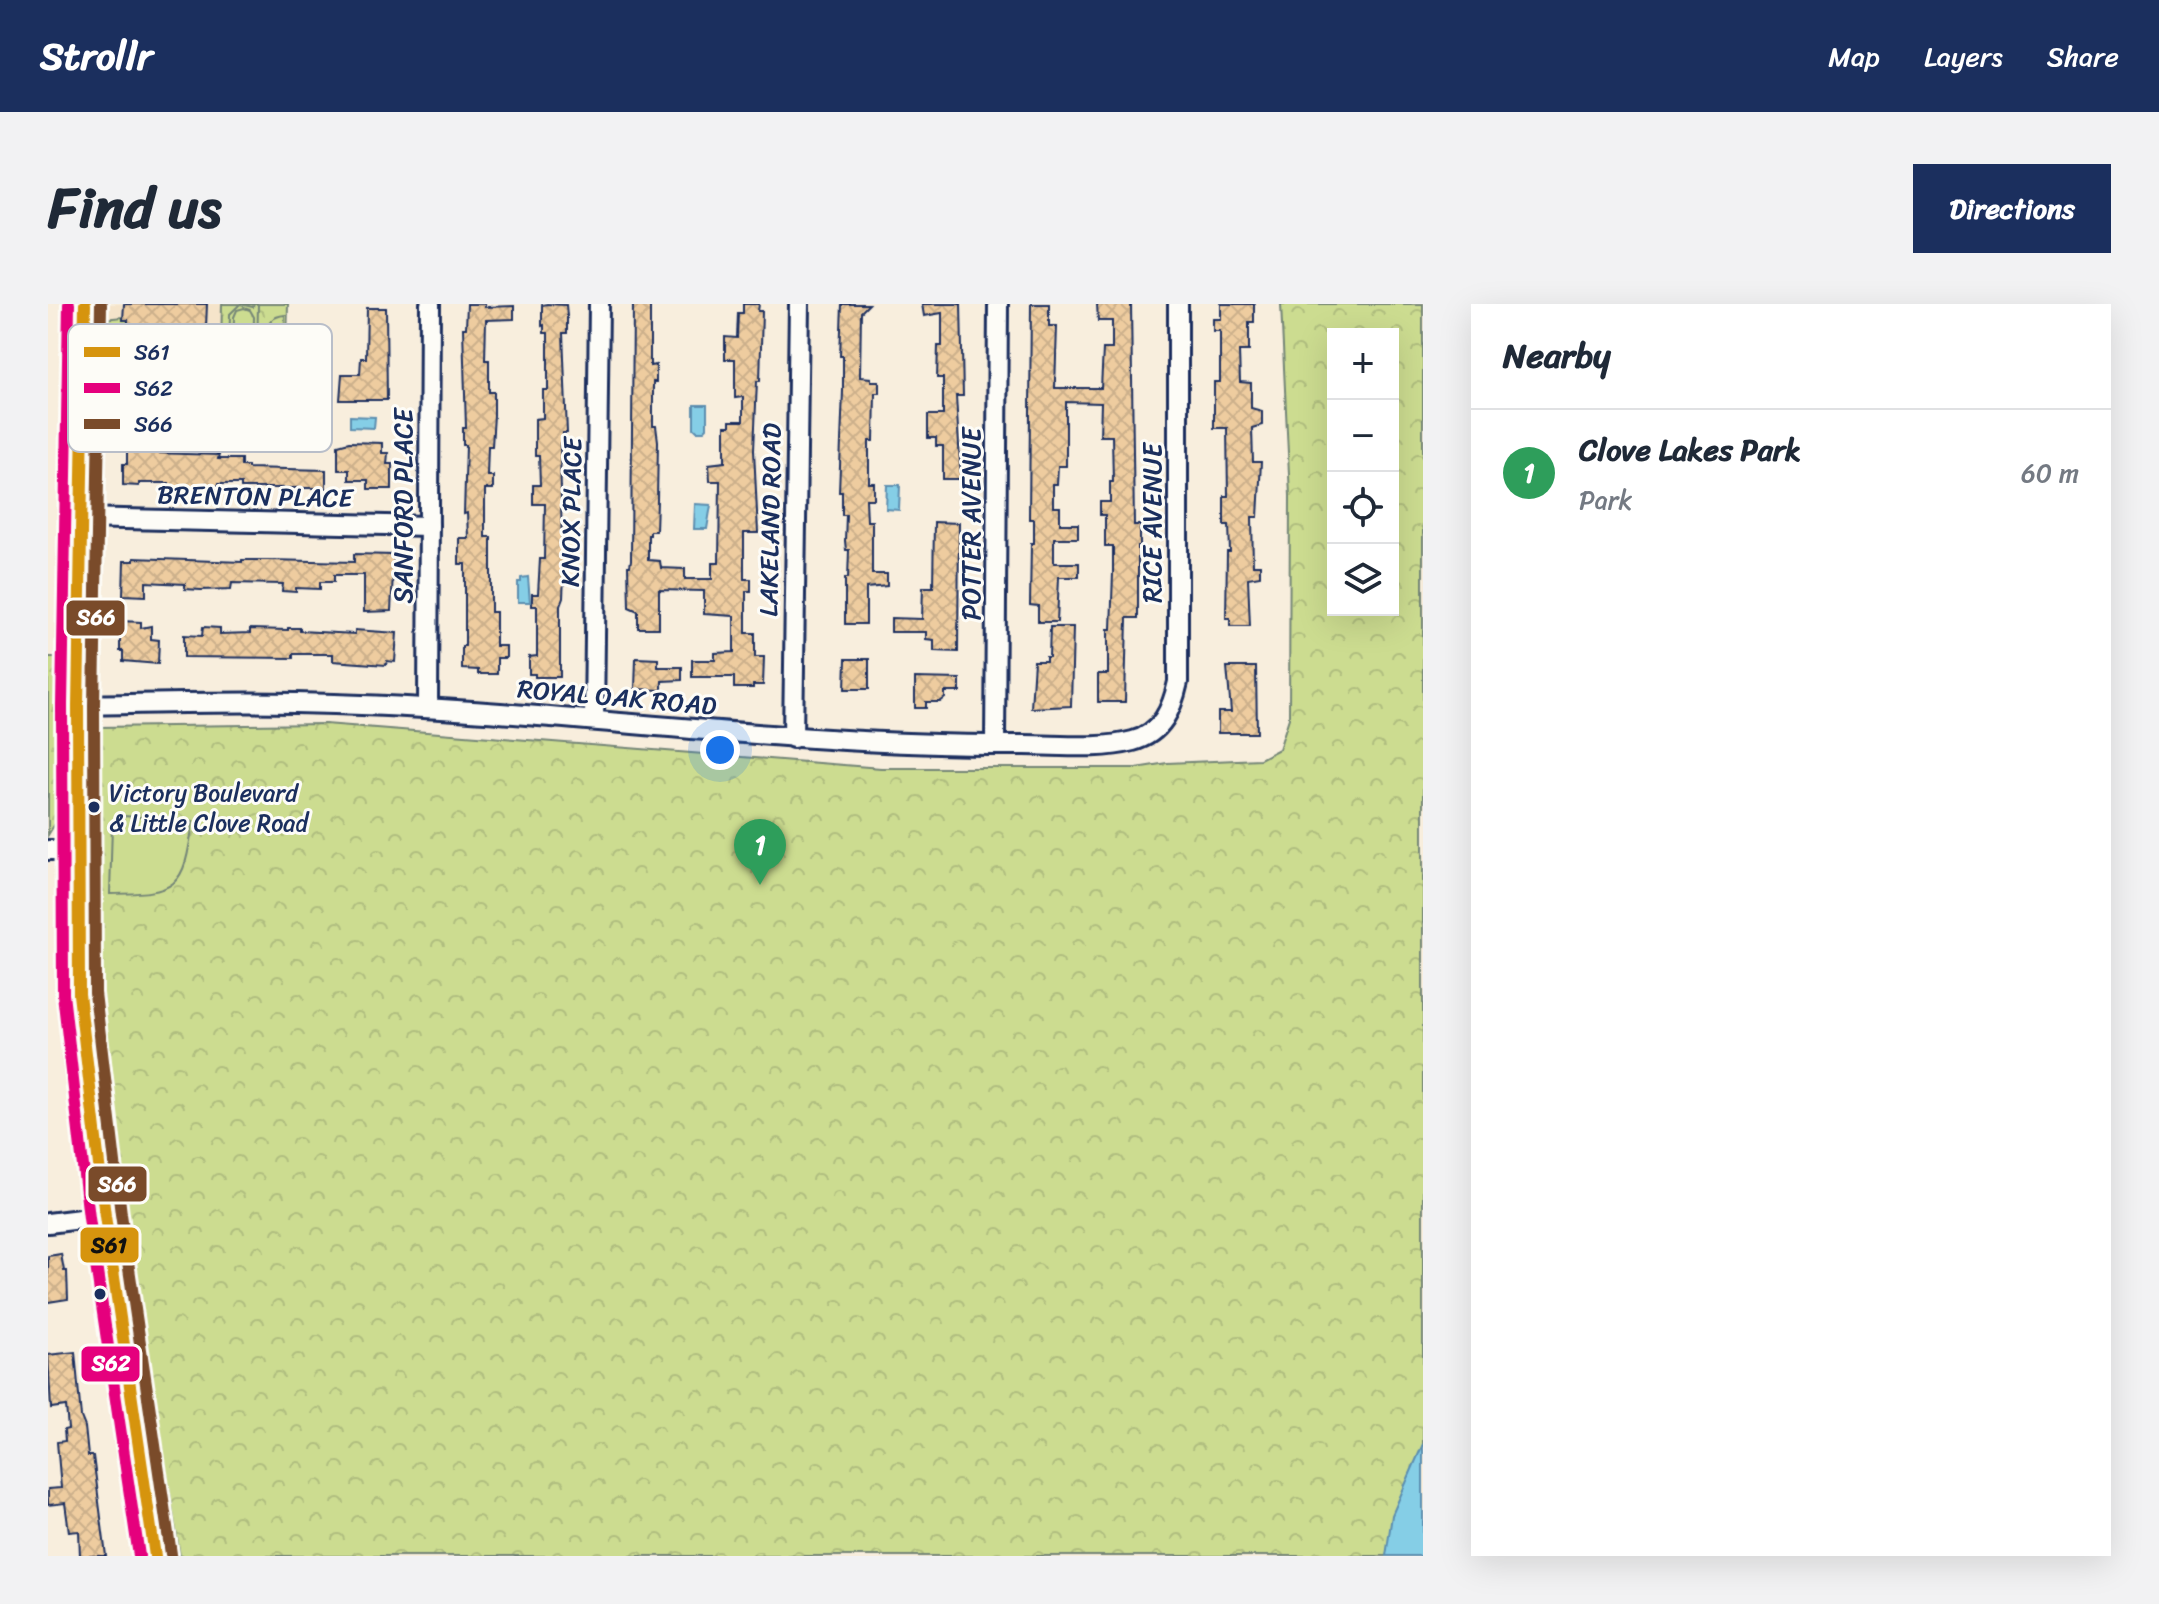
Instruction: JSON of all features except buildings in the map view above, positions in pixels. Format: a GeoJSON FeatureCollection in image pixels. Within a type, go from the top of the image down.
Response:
{"type":"FeatureCollection","features":[{"type":"Feature","properties":{"kind":"main road"},"geometry":{"type":"LineString","coordinates":[[85,304],[85,324]]}},
{"type":"Feature","properties":{"kind":"main road"},"geometry":{"type":"LineString","coordinates":[[82,452],[79,994],[105,1216],[155,1556]]}},
{"type":"Feature","properties":{"kind":"street","name":"SANFORD PLACE"},"geometry":{"type":"LineString","coordinates":[[428,708],[430,304]]}},
{"type":"Feature","properties":{"kind":"street","name":"KNOX PLACE"},"geometry":{"type":"LineString","coordinates":[[594,720],[599,304]]}},
{"type":"Feature","properties":{"kind":"street","name":"LAKELAND ROAD"},"geometry":{"type":"LineString","coordinates":[[793,738],[799,304]]}},
{"type":"Feature","properties":{"kind":"street","name":"POTTER AVENUE"},"geometry":{"type":"LineString","coordinates":[[995,745],[998,304]]}},
{"type":"Feature","properties":{"kind":"street","name":"RICE AVENUE"},"geometry":{"type":"LineString","coordinates":[[1150,734],[1169,712],[1178,682],[1178,304]]}},
{"type":"Feature","properties":{"kind":"street","name":"BRENTON PLACE"},"geometry":{"type":"LineString","coordinates":[[80,518],[429,526]]}},
{"type":"Feature","properties":{"kind":"street","name":"ROYAL OAK ROAD"},"geometry":{"type":"LineString","coordinates":[[78,705],[293,703],[428,708],[793,738],[995,745],[1129,742],[1150,734]]}},
{"type":"Feature","properties":{"kind":"street"},"geometry":{"type":"LineString","coordinates":[[48,850],[78,850]]}},
{"type":"Feature","properties":{"kind":"street"},"geometry":{"type":"LineString","coordinates":[[48,1223],[105,1216]]}},
{"type":"Feature","properties":{"kind":"shaded area"},"geometry":{"type":"Polygon","coordinates":[[[104,304],[288,304],[288,324],[104,324],[104,304]]]}},
{"type":"Feature","properties":{"kind":"green space"},"geometry":{"type":"Polygon","coordinates":[[[222,304],[288,304],[288,324],[222,324],[222,304]]]}},
{"type":"Feature","properties":{"kind":"green space"},"geometry":{"type":"Polygon","coordinates":[[[240,304],[253,307],[258,304],[258,324],[254,324],[250,310],[244,308],[237,310],[234,324],[230,324],[230,314],[240,304]]]}},
{"type":"Feature","properties":{"kind":"green space"},"geometry":{"type":"Polygon","coordinates":[[[1281,304],[1423,304],[1423,1556],[180,1556],[128,1230],[98,978],[97,727],[325,724],[881,768],[1136,768],[1167,763],[1260,759],[1279,749],[1289,718],[1290,496],[1281,304]]]}},
{"type":"Feature","properties":{"kind":"green space"},"geometry":{"type":"Polygon","coordinates":[[[285,315],[285,324],[269,324],[285,315]]]}},
{"type":"Feature","properties":{"kind":"green space"},"geometry":{"type":"Polygon","coordinates":[[[123,317],[128,320],[128,324],[104,324],[104,319],[123,317]]]}},
{"type":"Feature","properties":{"kind":"green space"},"geometry":{"type":"Polygon","coordinates":[[[48,657],[61,657],[56,822],[48,835],[48,657]]]}},
{"type":"Feature","properties":{"kind":"green space"},"geometry":{"type":"Polygon","coordinates":[[[123,816],[193,821],[186,861],[173,883],[150,892],[110,894],[112,825],[123,816]]]}},
{"type":"Feature","properties":{"kind":"water"},"geometry":{"type":"Polygon","coordinates":[[[694,405],[707,405],[707,428],[704,431],[694,428],[694,405]]]}},
{"type":"Feature","properties":{"kind":"water"},"geometry":{"type":"Polygon","coordinates":[[[350,416],[375,417],[374,428],[350,427],[350,416]]]}},
{"type":"Feature","properties":{"kind":"water"},"geometry":{"type":"Polygon","coordinates":[[[887,485],[900,485],[899,510],[886,509],[887,485]]]}},
{"type":"Feature","properties":{"kind":"water"},"geometry":{"type":"Polygon","coordinates":[[[695,504],[711,505],[707,529],[694,529],[695,504]]]}},
{"type":"Feature","properties":{"kind":"water"},"geometry":{"type":"Polygon","coordinates":[[[528,577],[530,602],[518,602],[518,582],[528,577]]]}},
{"type":"Feature","properties":{"kind":"water"},"geometry":{"type":"Polygon","coordinates":[[[1423,1444],[1423,1556],[1386,1556],[1392,1515],[1423,1444]]]}},
{"type":"Feature","properties":{"kind":"transit line","name":"S62"},"geometry":{"type":"LineString","coordinates":[[69,304],[69,324]]}},
{"type":"Feature","properties":{"kind":"transit line","name":"S61"},"geometry":{"type":"LineString","coordinates":[[85,304],[85,324]]}},
{"type":"Feature","properties":{"kind":"transit line","name":"S66"},"geometry":{"type":"LineString","coordinates":[[101,304],[101,324]]}},
{"type":"Feature","properties":{"kind":"transit line","name":"S62"},"geometry":{"type":"LineString","coordinates":[[68,361],[62,705],[63,994],[89,1218],[139,1556]]}},
{"type":"Feature","properties":{"kind":"transit line","name":"S61"},"geometry":{"type":"LineString","coordinates":[[82,452],[78,705],[79,994],[105,1216],[155,1556]]}},
{"type":"Feature","properties":{"kind":"transit line","name":"S66"},"geometry":{"type":"LineString","coordinates":[[98,452],[94,705],[95,993],[121,1214],[171,1554]]}},
{"type":"Feature","properties":{"kind":"place","name":"Victory Boulevard & Little Clove Road"},"geometry":{"type":"Point","coordinates":[94,807]}},
{"type":"Feature","properties":{"kind":"place","name":"Clove Lakes Park"},"geometry":{"type":"Point","coordinates":[760,885]}}]}
